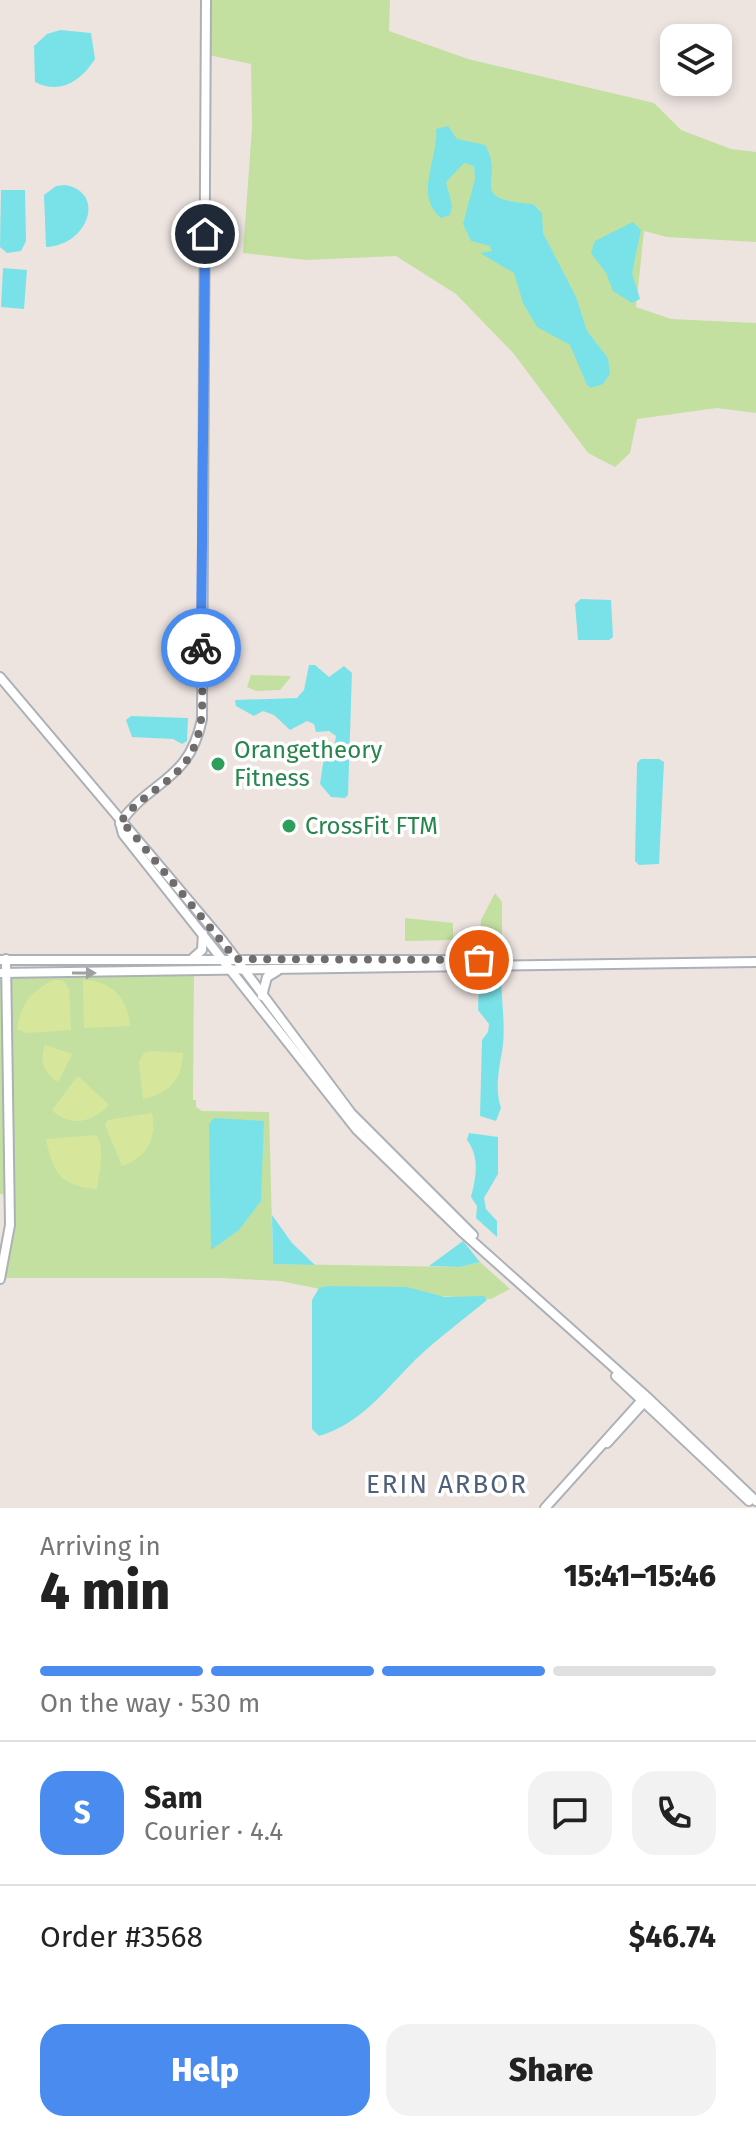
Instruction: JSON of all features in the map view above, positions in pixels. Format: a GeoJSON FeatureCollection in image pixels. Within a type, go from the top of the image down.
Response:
{"type":"FeatureCollection","features":[{"type":"Feature","properties":{"kind":"main road"},"geometry":{"type":"LineString","coordinates":[[120,823],[183,765],[198,738],[202,719],[206,0]]}},
{"type":"Feature","properties":{"kind":"main road"},"geometry":{"type":"LineString","coordinates":[[0,677],[236,959],[359,1122],[498,1263]]}},
{"type":"Feature","properties":{"kind":"main road"},"geometry":{"type":"LineString","coordinates":[[120,823],[123,834],[351,1123],[644,1404],[756,1504]]}},
{"type":"Feature","properties":{"kind":"main road"},"geometry":{"type":"LineString","coordinates":[[190,960],[202,950],[203,933]]}},
{"type":"Feature","properties":{"kind":"main road"},"geometry":{"type":"LineString","coordinates":[[0,1279],[10,1225],[3,959],[443,959],[503,963]]}},
{"type":"Feature","properties":{"kind":"main road"},"geometry":{"type":"LineString","coordinates":[[3,973],[278,971],[503,963],[756,962]]}},
{"type":"Feature","properties":{"kind":"main road"},"geometry":{"type":"LineString","coordinates":[[262,996],[267,977],[278,971]]}},
{"type":"Feature","properties":{"kind":"main road"},"geometry":{"type":"LineString","coordinates":[[545,1508],[644,1404]]}},
{"type":"Feature","properties":{"kind":"green space"},"geometry":{"type":"Polygon","coordinates":[[[209,0],[390,0],[389,31],[468,59],[654,103],[681,130],[731,149],[756,152],[756,242],[667,237],[644,231],[636,307],[671,319],[756,323],[756,413],[717,408],[637,419],[630,453],[615,467],[588,453],[514,354],[456,294],[396,256],[306,260],[243,253],[252,127],[251,64],[209,55],[209,0]]]}},
{"type":"Feature","properties":{"kind":"green space"},"geometry":{"type":"Polygon","coordinates":[[[251,675],[291,677],[280,690],[256,691],[247,687],[251,675]]]}},
{"type":"Feature","properties":{"kind":"green space"},"geometry":{"type":"Polygon","coordinates":[[[495,893],[502,902],[502,942],[483,942],[480,939],[481,920],[495,893]]]}},
{"type":"Feature","properties":{"kind":"green space"},"geometry":{"type":"Polygon","coordinates":[[[405,918],[453,923],[453,940],[405,941],[405,918]]]}},
{"type":"Feature","properties":{"kind":"green space"},"geometry":{"type":"Polygon","coordinates":[[[11,973],[194,974],[193,1100],[196,1100],[196,1107],[202,1111],[269,1112],[273,1264],[460,1267],[480,1262],[510,1289],[491,1299],[320,1289],[280,1281],[221,1278],[5,1278],[15,1218],[11,973]]]}},
{"type":"Feature","properties":{"kind":"green space"},"geometry":{"type":"Polygon","coordinates":[[[0,980],[3,980],[6,1195],[0,1194],[0,980]]]}},
{"type":"Feature","properties":{"kind":"green space"},"geometry":{"type":"Polygon","coordinates":[[[54,980],[63,980],[69,989],[71,1030],[26,1033],[17,1029],[28,999],[54,980]]]}},
{"type":"Feature","properties":{"kind":"green space"},"geometry":{"type":"Polygon","coordinates":[[[83,980],[102,983],[117,993],[126,1007],[130,1026],[84,1028],[83,980]]]}},
{"type":"Feature","properties":{"kind":"green space"},"geometry":{"type":"Polygon","coordinates":[[[45,1045],[72,1054],[58,1082],[44,1066],[45,1045]]]}},
{"type":"Feature","properties":{"kind":"green space"},"geometry":{"type":"Polygon","coordinates":[[[144,1053],[183,1053],[182,1062],[177,1078],[167,1089],[143,1099],[139,1062],[144,1053]]]}},
{"type":"Feature","properties":{"kind":"green space"},"geometry":{"type":"Polygon","coordinates":[[[79,1077],[109,1105],[89,1119],[74,1121],[52,1110],[79,1077]]]}},
{"type":"Feature","properties":{"kind":"green space"},"geometry":{"type":"Polygon","coordinates":[[[152,1113],[153,1131],[148,1146],[138,1158],[122,1166],[105,1125],[108,1120],[152,1113]]]}},
{"type":"Feature","properties":{"kind":"green space"},"geometry":{"type":"Polygon","coordinates":[[[96,1135],[101,1154],[97,1189],[66,1181],[55,1169],[46,1139],[96,1135]]]}},
{"type":"Feature","properties":{"kind":"water"},"geometry":{"type":"Polygon","coordinates":[[[60,30],[91,33],[95,59],[83,74],[69,84],[44,86],[35,82],[34,46],[47,34],[60,30]]]}},
{"type":"Feature","properties":{"kind":"water"},"geometry":{"type":"Polygon","coordinates":[[[448,126],[457,139],[485,145],[491,158],[493,193],[512,202],[533,204],[542,213],[543,233],[576,297],[587,331],[608,358],[610,374],[603,384],[591,388],[587,385],[570,345],[537,327],[523,303],[514,273],[480,253],[492,251],[490,246],[471,241],[463,224],[475,179],[474,166],[464,163],[446,182],[452,205],[450,215],[441,218],[433,209],[428,187],[436,129],[448,126]]]}},
{"type":"Feature","properties":{"kind":"water"},"geometry":{"type":"Polygon","coordinates":[[[65,185],[78,190],[85,197],[87,218],[73,237],[46,247],[44,195],[56,186],[65,185]]]}},
{"type":"Feature","properties":{"kind":"water"},"geometry":{"type":"Polygon","coordinates":[[[1,190],[25,190],[26,241],[21,251],[7,253],[0,247],[1,190]]]}},
{"type":"Feature","properties":{"kind":"water"},"geometry":{"type":"Polygon","coordinates":[[[633,222],[641,230],[632,273],[640,299],[632,303],[613,291],[606,273],[591,253],[595,241],[633,222]]]}},
{"type":"Feature","properties":{"kind":"water"},"geometry":{"type":"Polygon","coordinates":[[[3,268],[27,270],[24,309],[1,307],[3,268]]]}},
{"type":"Feature","properties":{"kind":"water"},"geometry":{"type":"Polygon","coordinates":[[[581,599],[611,600],[613,637],[609,640],[578,640],[575,604],[581,599]]]}},
{"type":"Feature","properties":{"kind":"water"},"geometry":{"type":"Polygon","coordinates":[[[309,665],[315,665],[329,677],[344,666],[352,673],[348,795],[345,798],[331,797],[320,784],[324,757],[333,753],[336,736],[329,731],[316,732],[314,724],[307,721],[290,730],[274,715],[263,711],[254,716],[236,706],[235,700],[297,698],[304,690],[309,665]]]}},
{"type":"Feature","properties":{"kind":"water"},"geometry":{"type":"Polygon","coordinates":[[[131,716],[188,718],[187,741],[182,744],[173,739],[132,737],[126,720],[131,716]]]}},
{"type":"Feature","properties":{"kind":"water"},"geometry":{"type":"Polygon","coordinates":[[[641,759],[664,762],[659,864],[639,865],[635,861],[637,763],[641,759]]]}},
{"type":"Feature","properties":{"kind":"water"},"geometry":{"type":"Polygon","coordinates":[[[479,979],[501,981],[504,1037],[498,1085],[501,1108],[496,1121],[480,1116],[482,1040],[489,1024],[478,1010],[479,979]]]}},
{"type":"Feature","properties":{"kind":"water"},"geometry":{"type":"Polygon","coordinates":[[[214,1118],[264,1121],[261,1201],[239,1230],[211,1250],[209,1124],[214,1118]]]}},
{"type":"Feature","properties":{"kind":"water"},"geometry":{"type":"Polygon","coordinates":[[[469,1133],[498,1137],[498,1174],[484,1198],[486,1209],[497,1221],[497,1237],[476,1218],[477,1206],[471,1197],[475,1160],[467,1140],[469,1133]]]}},
{"type":"Feature","properties":{"kind":"water"},"geometry":{"type":"Polygon","coordinates":[[[272,1215],[292,1243],[315,1265],[273,1264],[272,1215]]]}},
{"type":"Feature","properties":{"kind":"water"},"geometry":{"type":"Polygon","coordinates":[[[463,1241],[480,1262],[460,1267],[429,1266],[463,1241]]]}},
{"type":"Feature","properties":{"kind":"water"},"geometry":{"type":"Polygon","coordinates":[[[407,1287],[445,1297],[484,1296],[487,1300],[423,1352],[360,1415],[319,1436],[312,1429],[312,1300],[319,1288],[407,1287]]]}},
{"type":"Feature","properties":{"kind":"way so far"},"geometry":{"type":"LineString","coordinates":[[201,648],[203,701],[198,738],[176,773],[125,815],[120,823],[129,829],[236,959],[479,960]]}},
{"type":"Feature","properties":{"kind":"place","name":"Orangetheory Fitness"},"geometry":{"type":"Point","coordinates":[218,764]}},
{"type":"Feature","properties":{"kind":"place","name":"CrossFit FTM"},"geometry":{"type":"Point","coordinates":[289,826]}},
{"type":"Feature","properties":{"kind":"district","name":"ERIN ARBOR"},"geometry":{"type":"Point","coordinates":[447,1484]}},
{"type":"Feature","properties":{"kind":"route"},"geometry":{"type":"LineString","coordinates":[[201,648],[205,234]]}}]}
